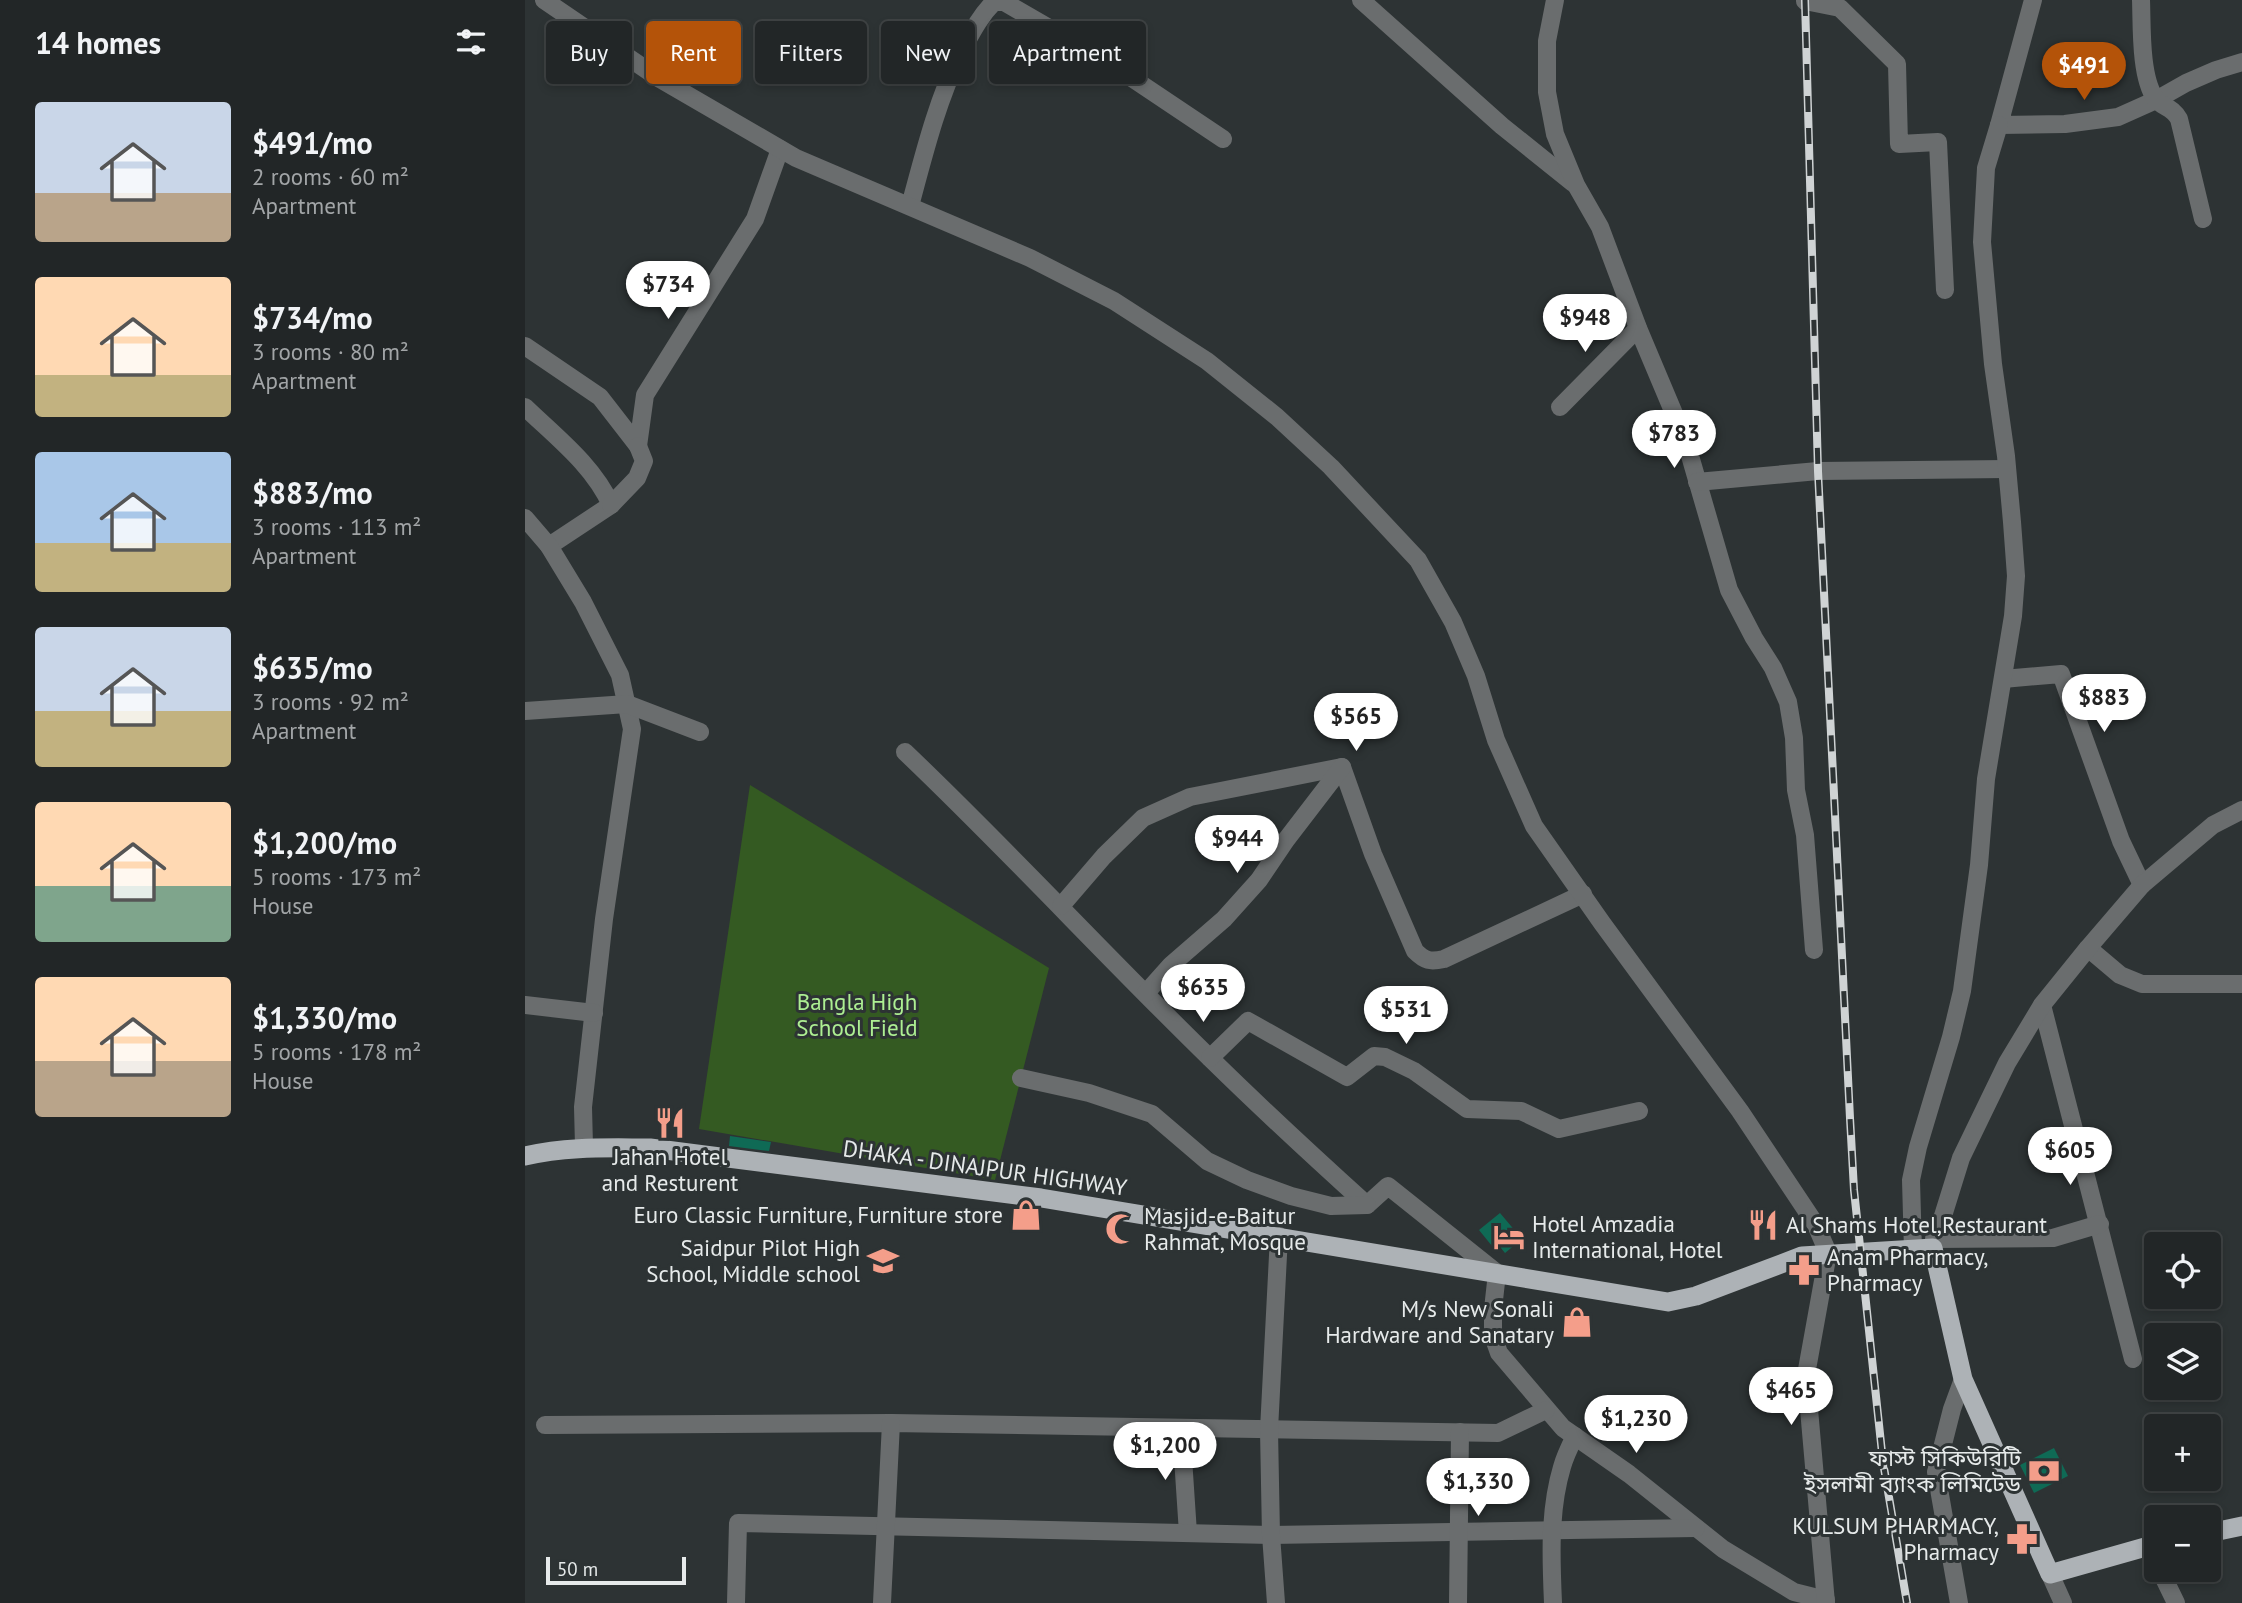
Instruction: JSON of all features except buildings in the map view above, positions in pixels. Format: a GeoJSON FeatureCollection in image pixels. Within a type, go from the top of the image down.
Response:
{"type":"FeatureCollection","features":[{"type":"Feature","properties":{"kind":"highway","name":"DHAKA - DINAJPUR HIGHWAY"},"geometry":{"type":"LineString","coordinates":[[525,1156],[550,1150],[588,1147],[650,1148],[731,1158],[1041,1198],[1668,1302],[1696,1296],[1802,1256],[1913,1251],[1934,1244]]}},
{"type":"Feature","properties":{"kind":"highway"},"geometry":{"type":"LineString","coordinates":[[1934,1244],[1963,1379],[2050,1574],[2144,1552]]}},
{"type":"Feature","properties":{"kind":"highway"},"geometry":{"type":"LineString","coordinates":[[2221,1530],[2242,1526]]}},
{"type":"Feature","properties":{"kind":"street"},"geometry":{"type":"LineString","coordinates":[[544,0],[660,79],[796,158],[1030,258],[1114,301],[1207,361],[1277,417],[1331,467],[1418,560],[1453,622],[1476,676],[1496,740],[1534,826],[1740,1111],[1816,1226],[1828,1253],[1806,1375],[1826,1602],[1794,1592],[1723,1549],[1629,1474],[1563,1428],[1499,1353],[1493,1336],[1497,1273],[1388,1186],[1367,1205],[1331,1206],[1291,1196],[1206,1161],[1152,1114],[1089,1093],[1021,1078]]}},
{"type":"Feature","properties":{"kind":"street"},"geometry":{"type":"LineString","coordinates":[[1361,0],[1502,126],[1576,185]]}},
{"type":"Feature","properties":{"kind":"street"},"geometry":{"type":"LineString","coordinates":[[1555,0],[1547,41],[1547,92],[1555,134],[1576,185],[1600,227],[1638,328],[1686,442],[1729,590],[1773,668],[1788,702],[1794,738],[1796,790],[1805,835],[1814,950]]}},
{"type":"Feature","properties":{"kind":"street"},"geometry":{"type":"LineString","coordinates":[[1913,1251],[1911,1180],[1962,991],[1979,865],[1986,779],[2013,616],[2016,576],[1982,242],[1986,168],[2033,0]]}},
{"type":"Feature","properties":{"kind":"street"},"geometry":{"type":"LineString","coordinates":[[2141,0],[2146,68],[2151,89],[2157,100],[2174,110],[2179,119],[2203,219]]}},
{"type":"Feature","properties":{"kind":"street"},"geometry":{"type":"LineString","coordinates":[[1805,1],[1840,8],[1897,64],[1899,144],[1938,142],[1945,290]]}},
{"type":"Feature","properties":{"kind":"street"},"geometry":{"type":"LineString","coordinates":[[910,206],[946,83],[982,14],[994,2],[1004,2],[1108,62],[1223,139]]}},
{"type":"Feature","properties":{"kind":"street"},"geometry":{"type":"LineString","coordinates":[[1999,125],[2065,124],[2118,117],[2157,100],[2186,83],[2242,62]]}},
{"type":"Feature","properties":{"kind":"street"},"geometry":{"type":"LineString","coordinates":[[638,446],[645,395],[755,219],[780,149]]}},
{"type":"Feature","properties":{"kind":"street"},"geometry":{"type":"LineString","coordinates":[[1560,407],[1638,328]]}},
{"type":"Feature","properties":{"kind":"street"},"geometry":{"type":"LineString","coordinates":[[525,345],[600,397],[638,446],[644,461],[637,478],[611,505],[549,546]]}},
{"type":"Feature","properties":{"kind":"street"},"geometry":{"type":"LineString","coordinates":[[525,407],[589,468],[611,505]]}},
{"type":"Feature","properties":{"kind":"street"},"geometry":{"type":"LineString","coordinates":[[1697,482],[1818,471],[2007,469]]}},
{"type":"Feature","properties":{"kind":"street"},"geometry":{"type":"LineString","coordinates":[[525,518],[549,546],[583,602],[620,675],[632,729],[604,919],[583,1107],[583,1146],[588,1147]]}},
{"type":"Feature","properties":{"kind":"street"},"geometry":{"type":"LineString","coordinates":[[2003,679],[2061,674],[2121,841],[2142,884]]}},
{"type":"Feature","properties":{"kind":"street"},"geometry":{"type":"LineString","coordinates":[[525,711],[627,704],[700,732]]}},
{"type":"Feature","properties":{"kind":"street"},"geometry":{"type":"LineString","coordinates":[[905,752],[988,831],[1210,1058],[1367,1205]]}},
{"type":"Feature","properties":{"kind":"street"},"geometry":{"type":"LineString","coordinates":[[1342,766],[1373,854],[1415,951],[1425,960],[1444,959],[1583,894]]}},
{"type":"Feature","properties":{"kind":"street"},"geometry":{"type":"LineString","coordinates":[[1061,906],[1104,856],[1143,818],[1190,797],[1342,766]]}},
{"type":"Feature","properties":{"kind":"street"},"geometry":{"type":"LineString","coordinates":[[1146,993],[1171,965],[1224,919],[1259,880],[1342,766]]}},
{"type":"Feature","properties":{"kind":"street"},"geometry":{"type":"LineString","coordinates":[[2100,1224],[2053,1238],[1934,1244],[1961,1158],[2007,1063],[2042,1005],[2142,884],[2213,825],[2242,810]]}},
{"type":"Feature","properties":{"kind":"street"},"geometry":{"type":"LineString","coordinates":[[2088,948],[2120,975],[2142,984],[2242,984]]}},
{"type":"Feature","properties":{"kind":"street"},"geometry":{"type":"LineString","coordinates":[[525,1005],[594,1013]]}},
{"type":"Feature","properties":{"kind":"street"},"geometry":{"type":"LineString","coordinates":[[2042,1005],[2133,1359]]}},
{"type":"Feature","properties":{"kind":"street"},"geometry":{"type":"LineString","coordinates":[[1210,1058],[1248,1021],[1347,1077],[1374,1056],[1385,1057],[1414,1071],[1467,1108],[1521,1111],[1559,1129],[1639,1111]]}},
{"type":"Feature","properties":{"kind":"street"},"geometry":{"type":"LineString","coordinates":[[1276,1603],[1271,1535],[1269,1430],[1279,1236]]}},
{"type":"Feature","properties":{"kind":"street"},"geometry":{"type":"LineString","coordinates":[[1959,1603],[1937,1472],[1952,1409],[1963,1379]]}},
{"type":"Feature","properties":{"kind":"street"},"geometry":{"type":"LineString","coordinates":[[545,1425],[891,1423],[1498,1433],[1546,1410]]}},
{"type":"Feature","properties":{"kind":"street"},"geometry":{"type":"LineString","coordinates":[[882,1603],[891,1423]]}},
{"type":"Feature","properties":{"kind":"street"},"geometry":{"type":"LineString","coordinates":[[1181,1428],[1188,1533]]}},
{"type":"Feature","properties":{"kind":"street"},"geometry":{"type":"LineString","coordinates":[[1458,1603],[1460,1432]]}},
{"type":"Feature","properties":{"kind":"street"},"geometry":{"type":"LineString","coordinates":[[1553,1603],[1552,1531],[1555,1498],[1562,1466],[1574,1436]]}},
{"type":"Feature","properties":{"kind":"street"},"geometry":{"type":"LineString","coordinates":[[736,1603],[738,1523],[1271,1535],[1696,1528]]}},
{"type":"Feature","properties":{"kind":"street"},"geometry":{"type":"LineString","coordinates":[[2050,1574],[2063,1603]]}},
{"type":"Feature","properties":{"kind":"street"},"geometry":{"type":"LineString","coordinates":[[2166,1582],[2176,1603]]}},
{"type":"Feature","properties":{"kind":"green space","name":"Bangla High School Field"},"geometry":{"type":"Polygon","coordinates":[[[750,785],[1049,968],[995,1180],[699,1129],[750,785]]]}},
{"type":"Feature","properties":{"kind":"railway"},"geometry":{"type":"LineString","coordinates":[[1805,0],[1818,471],[1854,1190],[1883,1462],[1907,1603]]}},
{"type":"Feature","properties":{"kind":"place","name":"Jahan Hotel and Resturent"},"geometry":{"type":"Point","coordinates":[670,1123]}},
{"type":"Feature","properties":{"kind":"place","name":"Euro Classic Furniture, Furniture store"},"geometry":{"type":"Point","coordinates":[1026,1215]}},
{"type":"Feature","properties":{"kind":"place","name":"Al Shams Hotel,Restaurant"},"geometry":{"type":"Point","coordinates":[1763,1225]}},
{"type":"Feature","properties":{"kind":"place","name":"Masjid-e-Baitur Rahmat, Mosque"},"geometry":{"type":"Point","coordinates":[1121,1229]}},
{"type":"Feature","properties":{"kind":"place","name":"Hotel Amzadia International, Hotel"},"geometry":{"type":"Point","coordinates":[1509,1237]}},
{"type":"Feature","properties":{"kind":"place","name":"Saidpur Pilot High School, Middle school"},"geometry":{"type":"Point","coordinates":[883,1261]}},
{"type":"Feature","properties":{"kind":"place","name":"Anam Pharmacy, Pharmacy"},"geometry":{"type":"Point","coordinates":[1804,1270]}},
{"type":"Feature","properties":{"kind":"place","name":"M/s New Sonali Hardware and Sanatary"},"geometry":{"type":"Point","coordinates":[1577,1322]}},
{"type":"Feature","properties":{"kind":"place","name":"ফাস্ট সিকিউরিটি ইসলামী ব্যাংক লিমিটেড"},"geometry":{"type":"Point","coordinates":[2044,1471]}},
{"type":"Feature","properties":{"kind":"place","name":"KULSUM PHARMACY, Pharmacy"},"geometry":{"type":"Point","coordinates":[2022,1539]}}]}
